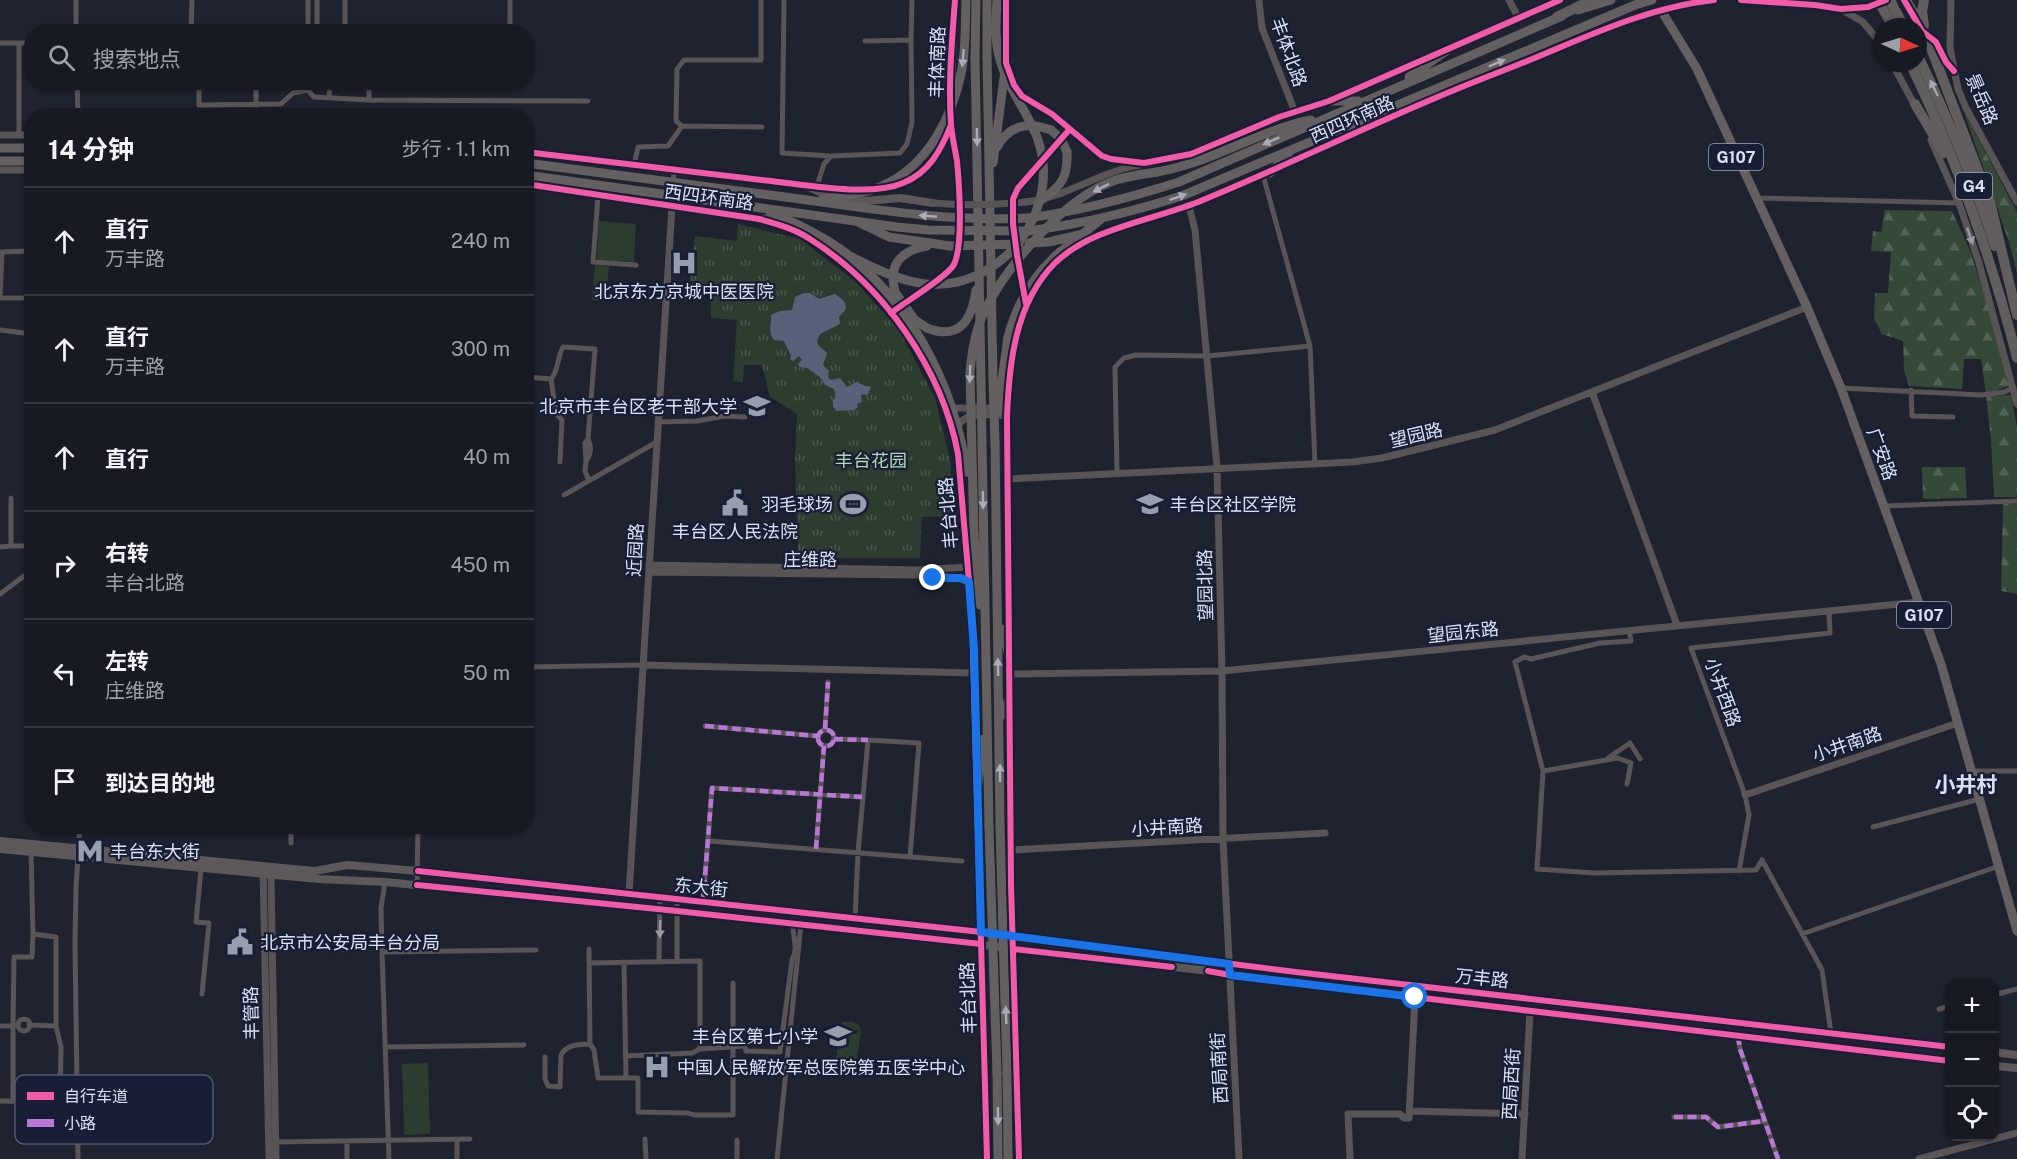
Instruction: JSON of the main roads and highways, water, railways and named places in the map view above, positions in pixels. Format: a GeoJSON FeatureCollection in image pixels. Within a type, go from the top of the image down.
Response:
{"type":"FeatureCollection","features":[{"type":"Feature","properties":{"kind":"highway"},"geometry":{"type":"LineString","coordinates":[[809,200],[856,194],[883,185],[912,166],[934,140],[952,108],[957,90],[962,67],[966,0]]}},
{"type":"Feature","properties":{"kind":"highway","name":"丰体南路"},"geometry":{"type":"LineString","coordinates":[[976,0],[979,224]]}},
{"type":"Feature","properties":{"kind":"highway"},"geometry":{"type":"LineString","coordinates":[[987,0],[989,192],[998,380]]}},
{"type":"Feature","properties":{"kind":"highway"},"geometry":{"type":"LineString","coordinates":[[759,208],[801,225],[852,257],[900,280],[919,284],[938,285],[972,278],[1012,251],[1024,237],[1039,204],[1043,183],[1042,160],[1029,120],[1011,88],[1000,61],[997,45],[997,0]]}},
{"type":"Feature","properties":{"kind":"highway"},"geometry":{"type":"LineString","coordinates":[[1557,17],[1591,0]]}},
{"type":"Feature","properties":{"kind":"highway","name":"西四环南路"},"geometry":{"type":"LineString","coordinates":[[534,164],[949,218],[999,220],[1069,212],[1179,182],[1557,17],[1611,0]]}},
{"type":"Feature","properties":{"kind":"highway","name":"西四环南路"},"geometry":{"type":"LineString","coordinates":[[534,176],[929,230],[1028,231],[1102,219],[1140,210],[1184,195],[1651,0]]}},
{"type":"Feature","properties":{"kind":"highway","name":"G107"},"geometry":{"type":"LineString","coordinates":[[1651,0],[1653,6],[1663,5]]}},
{"type":"Feature","properties":{"kind":"highway"},"geometry":{"type":"LineString","coordinates":[[1878,0],[1893,18]]}},
{"type":"Feature","properties":{"kind":"highway"},"geometry":{"type":"LineString","coordinates":[[1888,0],[1896,18]]}},
{"type":"Feature","properties":{"kind":"highway"},"geometry":{"type":"LineString","coordinates":[[1906,0],[1916,18]]}},
{"type":"Feature","properties":{"kind":"highway"},"geometry":{"type":"LineString","coordinates":[[1923,18],[1924,0]]}},
{"type":"Feature","properties":{"kind":"highway","name":"广安路"},"geometry":{"type":"LineString","coordinates":[[1663,5],[1697,69],[1807,307],[1841,388],[1941,664],[2017,931]]}},
{"type":"Feature","properties":{"kind":"highway"},"geometry":{"type":"LineString","coordinates":[[1927,38],[1990,202],[2017,315]]}},
{"type":"Feature","properties":{"kind":"highway"},"geometry":{"type":"LineString","coordinates":[[1396,87],[1446,51]]}},
{"type":"Feature","properties":{"kind":"highway"},"geometry":{"type":"LineString","coordinates":[[989,192],[1006,63]]}},
{"type":"Feature","properties":{"kind":"highway","name":"G4"},"geometry":{"type":"LineString","coordinates":[[1914,72],[1935,115],[1964,202],[1990,261],[2017,358]]}},
{"type":"Feature","properties":{"kind":"highway","name":"G4"},"geometry":{"type":"LineString","coordinates":[[1926,72],[1944,110],[1982,206],[2017,321]]}},
{"type":"Feature","properties":{"kind":"highway"},"geometry":{"type":"LineString","coordinates":[[1424,94],[1467,85]]}},
{"type":"Feature","properties":{"kind":"highway"},"geometry":{"type":"LineString","coordinates":[[1329,101],[1363,101]]}},
{"type":"Feature","properties":{"kind":"highway"},"geometry":{"type":"LineString","coordinates":[[1915,104],[1935,136],[1964,202]]}},
{"type":"Feature","properties":{"kind":"highway"},"geometry":{"type":"LineString","coordinates":[[974,536],[969,372],[972,348],[987,306],[1037,238],[1054,219],[1073,204],[1115,180],[1179,168],[1290,124],[1328,117]]}},
{"type":"Feature","properties":{"kind":"highway"},"geometry":{"type":"LineString","coordinates":[[995,152],[1002,139],[1010,131],[1020,127],[1036,125],[1051,130],[1061,139],[1067,152],[1068,167],[1063,181],[1041,200]]}},
{"type":"Feature","properties":{"kind":"highway"},"geometry":{"type":"LineString","coordinates":[[0,148],[21,148]]}},
{"type":"Feature","properties":{"kind":"highway"},"geometry":{"type":"LineString","coordinates":[[1266,174],[1292,149]]}},
{"type":"Feature","properties":{"kind":"highway"},"geometry":{"type":"LineString","coordinates":[[0,161],[24,161]]}},
{"type":"Feature","properties":{"kind":"highway"},"geometry":{"type":"LineString","coordinates":[[998,380],[1012,319],[1032,282],[1060,252],[1102,219]]}},
{"type":"Feature","properties":{"kind":"highway"},"geometry":{"type":"LineString","coordinates":[[856,221],[889,237],[950,246],[1028,244],[1083,234]]}},
{"type":"Feature","properties":{"kind":"highway","name":"丰台北路"},"geometry":{"type":"LineString","coordinates":[[979,224],[989,827],[1008,1159]]}},
{"type":"Feature","properties":{"kind":"highway"},"geometry":{"type":"LineString","coordinates":[[936,244],[914,248],[903,254],[893,270],[892,283],[895,292],[915,320],[935,332],[953,331],[969,319],[974,305],[980,264]]}},
{"type":"Feature","properties":{"kind":"highway"},"geometry":{"type":"LineString","coordinates":[[852,257],[876,281],[916,332],[946,387],[963,443],[978,591],[985,629]]}},
{"type":"Feature","properties":{"kind":"highway","name":"丰台北路"},"geometry":{"type":"LineString","coordinates":[[998,380],[994,443],[998,614],[1002,1073],[998,1159]]}},
{"type":"Feature","properties":{"kind":"highway"},"geometry":{"type":"LineString","coordinates":[[998,614],[1009,655]]}},
{"type":"Feature","properties":{"kind":"highway"},"geometry":{"type":"LineString","coordinates":[[999,719],[1009,700]]}},
{"type":"Feature","properties":{"kind":"highway"},"geometry":{"type":"LineString","coordinates":[[977,790],[987,701]]}},
{"type":"Feature","properties":{"kind":"main road","name":"西四环南路"},"geometry":{"type":"LineString","coordinates":[[534,164],[840,203],[900,198],[933,203]]}},
{"type":"Feature","properties":{"kind":"main road","name":"西四环南路"},"geometry":{"type":"LineString","coordinates":[[534,176],[856,221]]}},
{"type":"Feature","properties":{"kind":"main road"},"geometry":{"type":"LineString","coordinates":[[759,219],[811,214]]}},
{"type":"Feature","properties":{"kind":"main road","name":"东大街"},"geometry":{"type":"LineString","coordinates":[[0,841],[201,869],[315,872],[343,866],[418,871],[1012,936]]}},
{"type":"Feature","properties":{"kind":"main road","name":"东大街"},"geometry":{"type":"LineString","coordinates":[[0,849],[80,852],[346,880],[417,885],[797,923],[1013,949]]}},
{"type":"Feature","properties":{"kind":"main road"},"geometry":{"type":"LineString","coordinates":[[343,866],[341,874],[346,880]]}},
{"type":"Feature","properties":{"kind":"main road","name":"万丰路"},"geometry":{"type":"LineString","coordinates":[[1012,936],[1229,964],[1945,1046]]}},
{"type":"Feature","properties":{"kind":"main road","name":"万丰路"},"geometry":{"type":"LineString","coordinates":[[1013,949],[1945,1060]]}},
{"type":"Feature","properties":{"kind":"main road"},"geometry":{"type":"LineString","coordinates":[[1692,1031],[1710,1029],[1742,1033],[1748,1028],[1744,1022]]}},
{"type":"Feature","properties":{"kind":"main road"},"geometry":{"type":"LineString","coordinates":[[1782,1041],[1781,1032],[1817,1035],[1831,1033]]}},
{"type":"Feature","properties":{"kind":"main road"},"geometry":{"type":"LineString","coordinates":[[1999,1053],[2017,1055]]}},
{"type":"Feature","properties":{"kind":"main road"},"geometry":{"type":"LineString","coordinates":[[1999,1066],[2017,1068]]}},
{"type":"Feature","properties":{"kind":"water"},"geometry":{"type":"Polygon","coordinates":[[[810,293],[819,299],[835,294],[845,304],[846,309],[839,317],[840,324],[820,334],[817,341],[827,353],[823,365],[829,371],[830,380],[840,378],[847,387],[857,382],[871,388],[867,396],[861,395],[862,402],[857,404],[858,407],[854,410],[836,411],[833,406],[833,400],[836,397],[834,389],[825,385],[820,377],[807,368],[800,367],[798,364],[802,360],[799,356],[793,361],[790,359],[791,356],[784,341],[774,340],[772,336],[771,315],[780,311],[792,310],[795,297],[810,293]]]}},
{"type":"Feature","properties":{"kind":"place","name":"北京东方京城中医医院"},"geometry":{"type":"Point","coordinates":[684,263]}},
{"type":"Feature","properties":{"kind":"place","name":"北京市丰台区老干部大学"},"geometry":{"type":"Point","coordinates":[757,406]}},
{"type":"Feature","properties":{"kind":"place","name":"丰台区人民法院"},"geometry":{"type":"Point","coordinates":[735,503]}},
{"type":"Feature","properties":{"kind":"place","name":"羽毛球场"},"geometry":{"type":"Point","coordinates":[853,504]}},
{"type":"Feature","properties":{"kind":"place","name":"丰台区社区学院"},"geometry":{"type":"Point","coordinates":[1150,504]}},
{"type":"Feature","properties":{"kind":"place","name":"丰台东大街"},"geometry":{"type":"Point","coordinates":[90,851]}},
{"type":"Feature","properties":{"kind":"place","name":"北京市公安局丰台分局"},"geometry":{"type":"Point","coordinates":[240,942]}},
{"type":"Feature","properties":{"kind":"place","name":"丰台区第七小学"},"geometry":{"type":"Point","coordinates":[838,1036]}},
{"type":"Feature","properties":{"kind":"place","name":"中国人民解放军总医院第五医学中心"},"geometry":{"type":"Point","coordinates":[657,1067]}},
{"type":"Feature","properties":{"kind":"district","name":"小井村"},"geometry":{"type":"Point","coordinates":[1966,784]}},
{"type":"Feature","properties":{"kind":"park label","name":"丰台花园"},"geometry":{"type":"Point","coordinates":[871,460]}}]}
